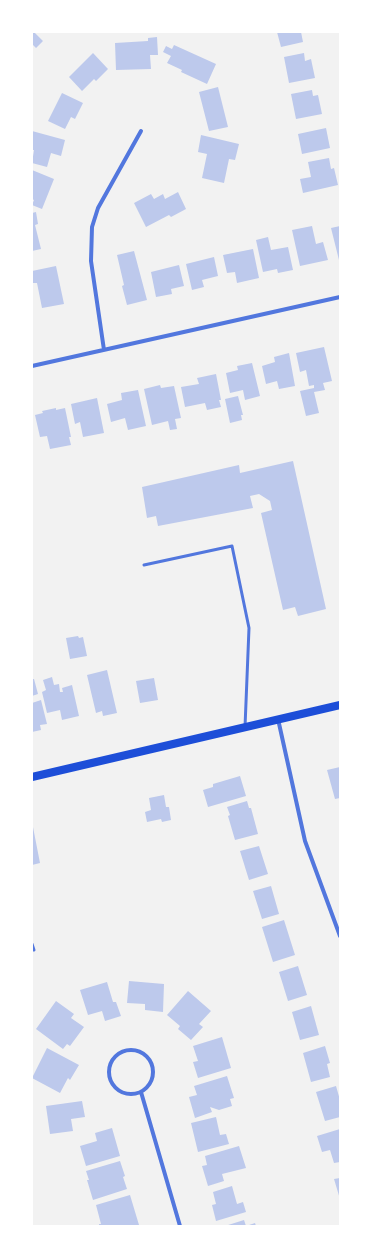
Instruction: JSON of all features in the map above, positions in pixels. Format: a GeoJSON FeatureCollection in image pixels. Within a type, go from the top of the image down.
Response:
{"type":"FeatureCollection","features":[{"type":"Feature","properties":{"kind":"main road"},"geometry":{"type":"LineString","coordinates":[[32,777],[340,705]]}},
{"type":"Feature","properties":{"kind":"street"},"geometry":{"type":"LineString","coordinates":[[104,350],[91,261],[92,228],[98,208],[141,131]]}},
{"type":"Feature","properties":{"kind":"street"},"geometry":{"type":"LineString","coordinates":[[32,366],[340,297]]}},
{"type":"Feature","properties":{"kind":"street"},"geometry":{"type":"LineString","coordinates":[[278,719],[305,841],[340,936]]}},
{"type":"Feature","properties":{"kind":"street"},"geometry":{"type":"LineString","coordinates":[[136,1050],[148,1056],[154,1069],[151,1083],[141,1092],[127,1093],[115,1087],[109,1074],[112,1060],[122,1051],[136,1050]]}},
{"type":"Feature","properties":{"kind":"street"},"geometry":{"type":"LineString","coordinates":[[141,1092],[180,1226]]}},
{"type":"Feature","properties":{"kind":"lane"},"geometry":{"type":"LineString","coordinates":[[144,565],[232,546],[249,628],[245,727]]}},
{"type":"Feature","properties":{"kind":"lane"},"geometry":{"type":"LineString","coordinates":[[32,944],[34,950],[32,950]]}},
{"type":"Feature","properties":{"kind":"building"},"geometry":{"type":"Polygon","coordinates":[[[32,32],[34,32],[43,41],[36,48],[32,44],[32,32]]]}},
{"type":"Feature","properties":{"kind":"building"},"geometry":{"type":"Polygon","coordinates":[[[277,32],[301,32],[303,42],[281,47],[277,32]]]}},
{"type":"Feature","properties":{"kind":"building"},"geometry":{"type":"Polygon","coordinates":[[[157,37],[158,55],[150,55],[151,69],[116,70],[115,43],[148,41],[148,38],[157,37]]]}},
{"type":"Feature","properties":{"kind":"building"},"geometry":{"type":"Polygon","coordinates":[[[174,45],[216,64],[207,84],[181,72],[182,70],[167,63],[171,56],[163,52],[166,46],[172,49],[174,45]]]}},
{"type":"Feature","properties":{"kind":"building"},"geometry":{"type":"Polygon","coordinates":[[[93,53],[108,69],[96,81],[94,79],[82,91],[69,77],[93,53]]]}},
{"type":"Feature","properties":{"kind":"building"},"geometry":{"type":"Polygon","coordinates":[[[304,53],[305,61],[311,59],[315,78],[289,83],[284,57],[304,53]]]}},
{"type":"Feature","properties":{"kind":"building"},"geometry":{"type":"Polygon","coordinates":[[[218,87],[228,127],[209,131],[199,92],[218,87]]]}},
{"type":"Feature","properties":{"kind":"building"},"geometry":{"type":"Polygon","coordinates":[[[312,90],[313,96],[318,95],[322,114],[296,119],[291,94],[312,90]]]}},
{"type":"Feature","properties":{"kind":"building"},"geometry":{"type":"Polygon","coordinates":[[[62,93],[83,103],[75,119],[71,117],[65,129],[48,121],[62,93]]]}},
{"type":"Feature","properties":{"kind":"building"},"geometry":{"type":"Polygon","coordinates":[[[326,128],[330,148],[302,154],[298,134],[326,128]]]}},
{"type":"Feature","properties":{"kind":"building"},"geometry":{"type":"Polygon","coordinates":[[[32,131],[65,140],[61,156],[51,153],[47,167],[32,163],[34,150],[32,150],[32,131]]]}},
{"type":"Feature","properties":{"kind":"building"},"geometry":{"type":"Polygon","coordinates":[[[201,135],[239,144],[235,160],[229,159],[224,183],[202,178],[207,154],[198,152],[201,135]]]}},
{"type":"Feature","properties":{"kind":"building"},"geometry":{"type":"Polygon","coordinates":[[[329,158],[331,169],[334,168],[338,185],[303,193],[300,179],[311,177],[308,162],[329,158]]]}},
{"type":"Feature","properties":{"kind":"building"},"geometry":{"type":"Polygon","coordinates":[[[32,170],[54,179],[42,209],[32,205],[34,200],[32,199],[32,170]]]}},
{"type":"Feature","properties":{"kind":"building"},"geometry":{"type":"Polygon","coordinates":[[[178,192],[186,209],[171,217],[169,215],[146,227],[134,203],[151,194],[154,199],[163,194],[165,199],[178,192]]]}},
{"type":"Feature","properties":{"kind":"building"},"geometry":{"type":"Polygon","coordinates":[[[36,212],[38,224],[35,225],[41,249],[32,251],[32,213],[36,212]]]}},
{"type":"Feature","properties":{"kind":"building"},"geometry":{"type":"Polygon","coordinates":[[[312,226],[316,244],[323,242],[328,260],[300,266],[292,230],[312,226]]]}},
{"type":"Feature","properties":{"kind":"building"},"geometry":{"type":"Polygon","coordinates":[[[340,226],[340,259],[339,260],[331,228],[340,226]]]}},
{"type":"Feature","properties":{"kind":"building"},"geometry":{"type":"Polygon","coordinates":[[[268,237],[271,250],[288,247],[293,270],[278,273],[277,269],[263,272],[256,240],[268,237]]]}},
{"type":"Feature","properties":{"kind":"building"},"geometry":{"type":"Polygon","coordinates":[[[253,249],[259,278],[237,283],[235,272],[227,273],[223,255],[253,249]]]}},
{"type":"Feature","properties":{"kind":"building"},"geometry":{"type":"Polygon","coordinates":[[[134,251],[147,300],[127,305],[117,255],[134,251]]]}},
{"type":"Feature","properties":{"kind":"building"},"geometry":{"type":"Polygon","coordinates":[[[214,257],[218,276],[202,280],[204,287],[192,290],[186,264],[214,257]]]}},
{"type":"Feature","properties":{"kind":"building"},"geometry":{"type":"Polygon","coordinates":[[[179,265],[184,286],[171,289],[172,294],[156,297],[151,272],[179,265]]]}},
{"type":"Feature","properties":{"kind":"building"},"geometry":{"type":"Polygon","coordinates":[[[56,266],[64,304],[42,308],[37,283],[33,283],[32,271],[56,266]]]}},
{"type":"Feature","properties":{"kind":"building"},"geometry":{"type":"Polygon","coordinates":[[[324,347],[332,381],[323,383],[325,390],[314,392],[319,413],[306,416],[300,391],[314,388],[314,385],[309,386],[306,370],[300,372],[296,353],[324,347]]]}},
{"type":"Feature","properties":{"kind":"building"},"geometry":{"type":"Polygon","coordinates":[[[289,353],[295,386],[279,389],[277,381],[266,384],[262,366],[275,362],[274,357],[289,353]]]}},
{"type":"Feature","properties":{"kind":"building"},"geometry":{"type":"Polygon","coordinates":[[[252,363],[260,396],[245,400],[243,390],[230,393],[226,373],[238,370],[237,366],[252,363]]]}},
{"type":"Feature","properties":{"kind":"building"},"geometry":{"type":"Polygon","coordinates":[[[216,374],[221,407],[207,410],[205,403],[185,407],[181,387],[199,384],[197,378],[216,374]]]}},
{"type":"Feature","properties":{"kind":"building"},"geometry":{"type":"Polygon","coordinates":[[[160,385],[161,388],[174,386],[181,418],[175,419],[177,429],[170,430],[168,421],[152,425],[144,389],[160,385]]]}},
{"type":"Feature","properties":{"kind":"building"},"geometry":{"type":"Polygon","coordinates":[[[138,390],[146,426],[128,430],[125,418],[111,422],[107,404],[122,400],[121,393],[138,390]]]}},
{"type":"Feature","properties":{"kind":"building"},"geometry":{"type":"Polygon","coordinates":[[[238,396],[243,415],[241,415],[242,420],[230,423],[225,399],[238,396]]]}},
{"type":"Feature","properties":{"kind":"building"},"geometry":{"type":"Polygon","coordinates":[[[97,398],[104,433],[83,437],[80,422],[75,424],[71,404],[97,398]]]}},
{"type":"Feature","properties":{"kind":"building"},"geometry":{"type":"Polygon","coordinates":[[[56,408],[56,410],[65,408],[71,437],[69,437],[71,445],[50,449],[47,436],[40,437],[35,415],[43,413],[42,411],[56,408]]]}},
{"type":"Feature","properties":{"kind":"building"},"geometry":{"type":"Polygon","coordinates":[[[293,461],[326,609],[298,616],[295,607],[283,610],[261,513],[272,510],[270,501],[259,494],[250,496],[253,508],[158,526],[156,516],[147,518],[142,487],[239,465],[240,473],[293,461]]]}},
{"type":"Feature","properties":{"kind":"building"},"geometry":{"type":"Polygon","coordinates":[[[78,636],[79,638],[83,637],[87,656],[70,659],[66,638],[78,636]]]}},
{"type":"Feature","properties":{"kind":"building"},"geometry":{"type":"Polygon","coordinates":[[[107,670],[117,713],[103,716],[102,711],[96,713],[87,675],[107,670]]]}},
{"type":"Feature","properties":{"kind":"building"},"geometry":{"type":"Polygon","coordinates":[[[52,677],[54,685],[59,684],[60,692],[63,692],[62,688],[72,685],[79,716],[62,720],[60,710],[47,713],[42,692],[46,690],[43,680],[52,677]]]}},
{"type":"Feature","properties":{"kind":"building"},"geometry":{"type":"Polygon","coordinates":[[[154,678],[158,700],[140,703],[136,681],[154,678]]]}},
{"type":"Feature","properties":{"kind":"building"},"geometry":{"type":"Polygon","coordinates":[[[32,679],[34,679],[38,694],[32,696],[32,679]]]}},
{"type":"Feature","properties":{"kind":"building"},"geometry":{"type":"Polygon","coordinates":[[[41,700],[47,724],[40,725],[41,730],[32,732],[32,703],[41,700]]]}},
{"type":"Feature","properties":{"kind":"building"},"geometry":{"type":"Polygon","coordinates":[[[340,767],[340,798],[335,799],[327,770],[340,767]]]}},
{"type":"Feature","properties":{"kind":"building"},"geometry":{"type":"Polygon","coordinates":[[[240,776],[246,796],[208,807],[203,790],[213,787],[213,784],[240,776]]]}},
{"type":"Feature","properties":{"kind":"building"},"geometry":{"type":"Polygon","coordinates":[[[164,795],[166,807],[169,807],[171,820],[162,822],[161,819],[147,822],[145,812],[151,810],[149,798],[164,795]]]}},
{"type":"Feature","properties":{"kind":"building"},"geometry":{"type":"Polygon","coordinates":[[[247,801],[249,808],[251,808],[258,834],[235,840],[227,807],[247,801]]]}},
{"type":"Feature","properties":{"kind":"building"},"geometry":{"type":"Polygon","coordinates":[[[32,822],[40,863],[32,865],[32,822]]]}},
{"type":"Feature","properties":{"kind":"building"},"geometry":{"type":"Polygon","coordinates":[[[259,846],[268,874],[249,880],[240,851],[259,846]]]}},
{"type":"Feature","properties":{"kind":"building"},"geometry":{"type":"Polygon","coordinates":[[[271,886],[279,914],[262,919],[253,891],[271,886]]]}},
{"type":"Feature","properties":{"kind":"building"},"geometry":{"type":"Polygon","coordinates":[[[284,920],[295,955],[273,962],[262,927],[284,920]]]}},
{"type":"Feature","properties":{"kind":"building"},"geometry":{"type":"Polygon","coordinates":[[[298,966],[307,995],[288,1001],[279,972],[298,966]]]}},
{"type":"Feature","properties":{"kind":"building"},"geometry":{"type":"Polygon","coordinates":[[[129,981],[164,984],[163,1012],[145,1010],[145,1004],[127,1003],[129,981]]]}},
{"type":"Feature","properties":{"kind":"building"},"geometry":{"type":"Polygon","coordinates":[[[107,982],[113,1002],[116,1002],[121,1016],[105,1021],[102,1011],[88,1015],[80,990],[107,982]]]}},
{"type":"Feature","properties":{"kind":"building"},"geometry":{"type":"Polygon","coordinates":[[[188,991],[211,1011],[199,1024],[203,1027],[191,1040],[178,1029],[180,1026],[167,1015],[188,991]]]}},
{"type":"Feature","properties":{"kind":"building"},"geometry":{"type":"Polygon","coordinates":[[[56,1001],[74,1014],[71,1018],[84,1027],[70,1046],[67,1044],[63,1049],[36,1029],[56,1001]]]}},
{"type":"Feature","properties":{"kind":"building"},"geometry":{"type":"Polygon","coordinates":[[[311,1006],[319,1035],[300,1040],[292,1012],[311,1006]]]}},
{"type":"Feature","properties":{"kind":"building"},"geometry":{"type":"Polygon","coordinates":[[[222,1037],[231,1068],[198,1078],[193,1062],[198,1061],[193,1046],[222,1037]]]}},
{"type":"Feature","properties":{"kind":"building"},"geometry":{"type":"Polygon","coordinates":[[[325,1046],[330,1063],[327,1064],[330,1077],[311,1082],[303,1053],[325,1046]]]}},
{"type":"Feature","properties":{"kind":"building"},"geometry":{"type":"Polygon","coordinates":[[[47,1048],[79,1065],[70,1080],[68,1078],[60,1093],[32,1078],[47,1048]]]}},
{"type":"Feature","properties":{"kind":"building"},"geometry":{"type":"Polygon","coordinates":[[[227,1076],[234,1098],[230,1099],[232,1106],[219,1110],[210,1107],[212,1112],[195,1118],[189,1097],[197,1095],[194,1086],[227,1076]]]}},
{"type":"Feature","properties":{"kind":"building"},"geometry":{"type":"Polygon","coordinates":[[[336,1086],[340,1100],[340,1117],[325,1121],[316,1092],[336,1086]]]}},
{"type":"Feature","properties":{"kind":"building"},"geometry":{"type":"Polygon","coordinates":[[[82,1101],[85,1117],[71,1119],[73,1131],[50,1134],[46,1106],[82,1101]]]}},
{"type":"Feature","properties":{"kind":"building"},"geometry":{"type":"Polygon","coordinates":[[[216,1117],[220,1135],[226,1134],[229,1144],[198,1152],[191,1123],[216,1117]]]}},
{"type":"Feature","properties":{"kind":"building"},"geometry":{"type":"Polygon","coordinates":[[[112,1128],[120,1156],[86,1166],[80,1146],[97,1141],[95,1133],[112,1128]]]}},
{"type":"Feature","properties":{"kind":"building"},"geometry":{"type":"Polygon","coordinates":[[[340,1129],[340,1162],[334,1163],[330,1150],[322,1152],[317,1136],[340,1129]]]}},
{"type":"Feature","properties":{"kind":"building"},"geometry":{"type":"Polygon","coordinates":[[[239,1146],[246,1168],[222,1174],[224,1181],[208,1186],[202,1166],[207,1165],[205,1156],[239,1146]]]}},
{"type":"Feature","properties":{"kind":"building"},"geometry":{"type":"Polygon","coordinates":[[[120,1161],[125,1176],[123,1177],[127,1189],[93,1200],[86,1171],[120,1161]]]}},
{"type":"Feature","properties":{"kind":"building"},"geometry":{"type":"Polygon","coordinates":[[[340,1178],[340,1199],[334,1179],[340,1178]]]}},
{"type":"Feature","properties":{"kind":"building"},"geometry":{"type":"Polygon","coordinates":[[[232,1186],[237,1204],[243,1202],[246,1212],[216,1221],[212,1205],[216,1204],[213,1192],[232,1186]]]}},
{"type":"Feature","properties":{"kind":"building"},"geometry":{"type":"Polygon","coordinates":[[[130,1195],[139,1225],[99,1226],[99,1224],[101,1224],[96,1205],[130,1195]]]}},
{"type":"Feature","properties":{"kind":"building"},"geometry":{"type":"Polygon","coordinates":[[[244,1220],[246,1226],[225,1226],[244,1220]]]}},
{"type":"Feature","properties":{"kind":"building"},"geometry":{"type":"Polygon","coordinates":[[[255,1223],[256,1226],[246,1226],[255,1223]]]}}]}
